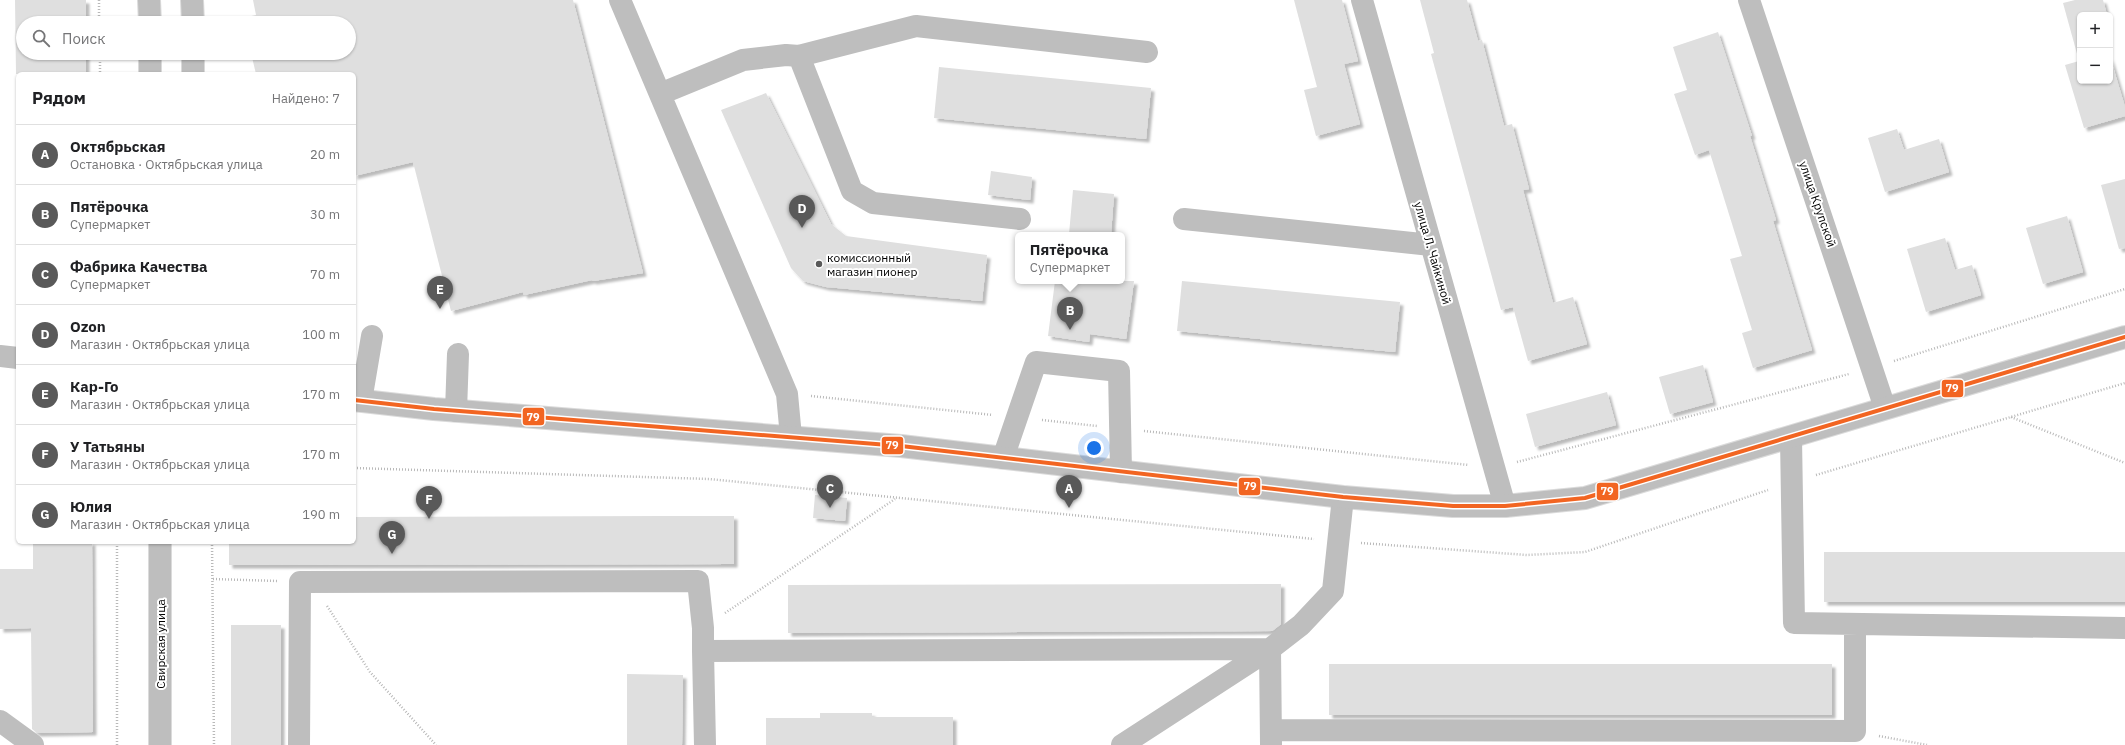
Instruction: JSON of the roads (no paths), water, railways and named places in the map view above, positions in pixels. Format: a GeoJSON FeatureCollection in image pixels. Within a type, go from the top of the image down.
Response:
{"type":"FeatureCollection","features":[{"type":"Feature","properties":{"kind":"main road"},"geometry":{"type":"LineString","coordinates":[[149,0],[150,16]]}},
{"type":"Feature","properties":{"kind":"main road"},"geometry":{"type":"LineString","coordinates":[[192,0],[193,16]]}},
{"type":"Feature","properties":{"kind":"main road"},"geometry":{"type":"LineString","coordinates":[[620,0],[787,394],[791,437]]}},
{"type":"Feature","properties":{"kind":"main road","name":"улица Л. Чайкиной"},"geometry":{"type":"LineString","coordinates":[[1362,0],[1505,506]]}},
{"type":"Feature","properties":{"kind":"main road","name":"улица Крупской"},"geometry":{"type":"LineString","coordinates":[[1749,0],[1885,408]]}},
{"type":"Feature","properties":{"kind":"main road"},"geometry":{"type":"LineString","coordinates":[[660,94],[743,60],[786,55],[799,56],[916,26],[1147,52]]}},
{"type":"Feature","properties":{"kind":"main road"},"geometry":{"type":"LineString","coordinates":[[799,56],[852,192],[873,203],[1020,219]]}},
{"type":"Feature","properties":{"kind":"main road"},"geometry":{"type":"LineString","coordinates":[[150,60],[150,72]]}},
{"type":"Feature","properties":{"kind":"main road"},"geometry":{"type":"LineString","coordinates":[[193,60],[193,72]]}},
{"type":"Feature","properties":{"kind":"main road"},"geometry":{"type":"LineString","coordinates":[[1184,219],[1431,245]]}},
{"type":"Feature","properties":{"kind":"main road"},"geometry":{"type":"LineString","coordinates":[[372,336],[358,401],[456,411],[901,446],[1343,497],[1453,506],[1505,506],[1585,498],[1791,438],[1885,408],[2125,337]]}},
{"type":"Feature","properties":{"kind":"main road"},"geometry":{"type":"LineString","coordinates":[[456,411],[458,354]]}},
{"type":"Feature","properties":{"kind":"main road"},"geometry":{"type":"LineString","coordinates":[[0,356],[16,358]]}},
{"type":"Feature","properties":{"kind":"main road"},"geometry":{"type":"LineString","coordinates":[[1003,458],[1036,362],[1119,371],[1121,472]]}},
{"type":"Feature","properties":{"kind":"main road"},"geometry":{"type":"LineString","coordinates":[[1791,438],[1794,623],[2125,628]]}},
{"type":"Feature","properties":{"kind":"main road"},"geometry":{"type":"LineString","coordinates":[[1122,745],[1270,649],[1301,624],[1334,591],[1343,497]]}},
{"type":"Feature","properties":{"kind":"main road","name":"Свирская улица"},"geometry":{"type":"LineString","coordinates":[[160,544],[160,745]]}},
{"type":"Feature","properties":{"kind":"main road"},"geometry":{"type":"LineString","coordinates":[[299,745],[300,582],[698,581],[703,628],[705,745]]}},
{"type":"Feature","properties":{"kind":"main road"},"geometry":{"type":"LineString","coordinates":[[1270,649],[1271,738],[1855,738],[1855,624]]}},
{"type":"Feature","properties":{"kind":"main road"},"geometry":{"type":"LineString","coordinates":[[703,651],[1270,649]]}},
{"type":"Feature","properties":{"kind":"main road"},"geometry":{"type":"LineString","coordinates":[[0,721],[32,745]]}},
{"type":"Feature","properties":{"kind":"place","name":"Ozon"},"geometry":{"type":"Point","coordinates":[802,228]}},
{"type":"Feature","properties":{"kind":"place","name":"комиссионный магазин пионер"},"geometry":{"type":"Point","coordinates":[819,264]}},
{"type":"Feature","properties":{"kind":"place","name":"Кар-Го"},"geometry":{"type":"Point","coordinates":[440,309]}},
{"type":"Feature","properties":{"kind":"place","name":"Пятёрочка"},"geometry":{"type":"Point","coordinates":[1070,330]}},
{"type":"Feature","properties":{"kind":"place","name":"Фабрика Качества"},"geometry":{"type":"Point","coordinates":[830,508]}},
{"type":"Feature","properties":{"kind":"place","name":"Октябрьская"},"geometry":{"type":"Point","coordinates":[1069,508]}},
{"type":"Feature","properties":{"kind":"place","name":"У Татьяны"},"geometry":{"type":"Point","coordinates":[429,519]}},
{"type":"Feature","properties":{"kind":"place","name":"Юлия"},"geometry":{"type":"Point","coordinates":[392,554]}}]}
